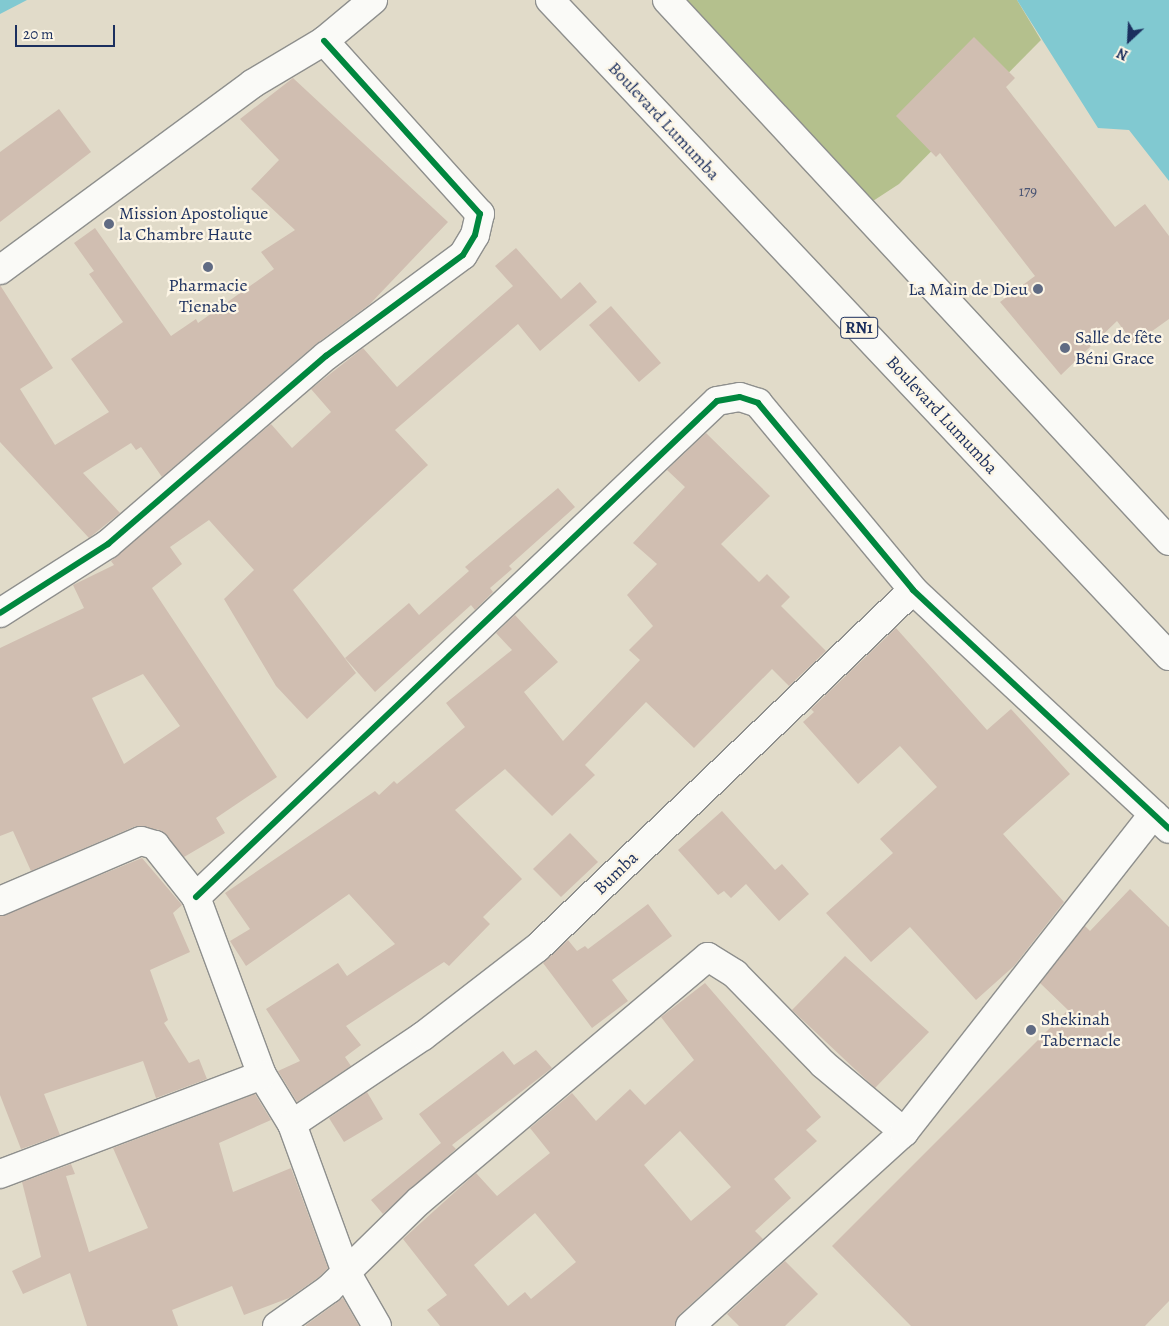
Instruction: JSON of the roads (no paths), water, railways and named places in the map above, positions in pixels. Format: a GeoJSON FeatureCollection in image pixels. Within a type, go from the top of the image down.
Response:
{"type":"FeatureCollection","features":[{"type":"Feature","properties":{"kind":"main road"},"geometry":{"type":"LineString","coordinates":[[0,270],[252,84],[324,40],[373,0]]}},
{"type":"Feature","properties":{"kind":"main road","name":"Boulevard Lumumba"},"geometry":{"type":"LineString","coordinates":[[550,0],[1169,656]]}},
{"type":"Feature","properties":{"kind":"main road"},"geometry":{"type":"LineString","coordinates":[[667,0],[1169,541]]}},
{"type":"Feature","properties":{"kind":"main road"},"geometry":{"type":"LineString","coordinates":[[0,613],[108,544],[326,356],[463,255],[475,235],[480,214],[324,40]]}},
{"type":"Feature","properties":{"kind":"main road"},"geometry":{"type":"LineString","coordinates":[[196,897],[717,401],[740,397],[758,403],[913,590],[1161,822],[904,1132],[690,1326]]}},
{"type":"Feature","properties":{"kind":"main road","name":"Bumba"},"geometry":{"type":"LineString","coordinates":[[292,1124],[424,1036],[537,948],[913,590]]}},
{"type":"Feature","properties":{"kind":"main road"},"geometry":{"type":"LineString","coordinates":[[0,901],[141,841],[155,845],[196,897],[262,1075],[292,1124],[346,1272],[377,1326]]}},
{"type":"Feature","properties":{"kind":"main road"},"geometry":{"type":"LineString","coordinates":[[277,1326],[329,1289],[419,1201],[708,956],[735,974],[823,1064],[904,1132]]}},
{"type":"Feature","properties":{"kind":"main road"},"geometry":{"type":"LineString","coordinates":[[0,1174],[262,1075]]}},
{"type":"Feature","properties":{"kind":"water"},"geometry":{"type":"Polygon","coordinates":[[[0,0],[27,0],[0,14],[0,0]]]}},
{"type":"Feature","properties":{"kind":"water"},"geometry":{"type":"Polygon","coordinates":[[[1017,0],[1169,0],[1169,181],[1129,130],[1098,128],[1017,0]]]}},
{"type":"Feature","properties":{"kind":"place","name":"Mission Apostolique la Chambre Haute"},"geometry":{"type":"Point","coordinates":[109,224]}},
{"type":"Feature","properties":{"kind":"place","name":"Pharmacie Tienabe"},"geometry":{"type":"Point","coordinates":[208,267]}},
{"type":"Feature","properties":{"kind":"place","name":"La Main de Dieu"},"geometry":{"type":"Point","coordinates":[1038,289]}},
{"type":"Feature","properties":{"kind":"place","name":"Salle de fête Béni Grace"},"geometry":{"type":"Point","coordinates":[1065,348]}},
{"type":"Feature","properties":{"kind":"place","name":"Shekinah Tabernacle"},"geometry":{"type":"Point","coordinates":[1031,1030]}}]}
